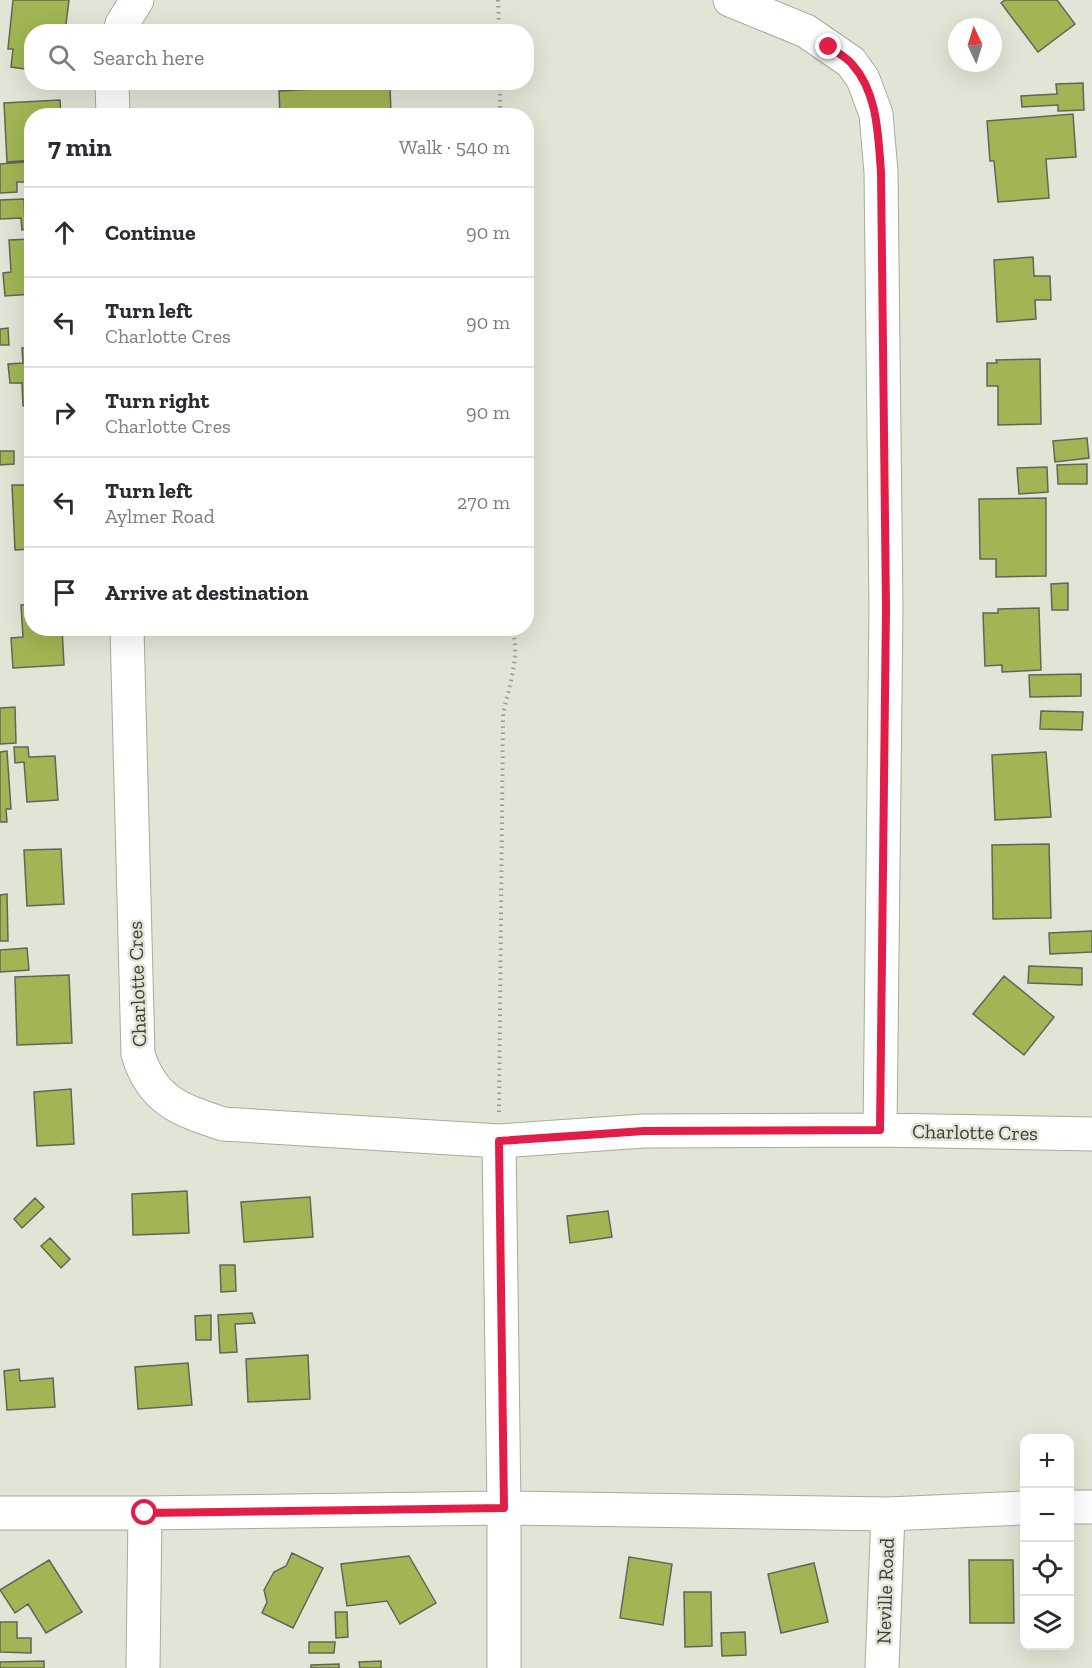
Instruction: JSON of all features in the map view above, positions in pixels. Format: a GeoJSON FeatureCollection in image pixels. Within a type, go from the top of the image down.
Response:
{"type":"FeatureCollection","features":[{"type":"Feature","properties":{"kind":"street"},"geometry":{"type":"LineString","coordinates":[[122,24],[137,0]]}},
{"type":"Feature","properties":{"kind":"street"},"geometry":{"type":"LineString","coordinates":[[730,0],[806,31],[851,62],[863,80],[876,114],[881,172],[886,608],[880,1130]]}},
{"type":"Feature","properties":{"kind":"street"},"geometry":{"type":"LineString","coordinates":[[112,90],[113,108]]}},
{"type":"Feature","properties":{"kind":"street","name":"Charlotte Cres"},"geometry":{"type":"LineString","coordinates":[[127,636],[138,1054],[143,1071],[157,1092],[182,1108],[223,1124],[499,1141],[644,1131],[880,1130],[1092,1134]]}},
{"type":"Feature","properties":{"kind":"street"},"geometry":{"type":"LineString","coordinates":[[499,1141],[504,1668]]}},
{"type":"Feature","properties":{"kind":"street"},"geometry":{"type":"LineString","coordinates":[[1074,1507],[1092,1507]]}},
{"type":"Feature","properties":{"kind":"street"},"geometry":{"type":"LineString","coordinates":[[0,1513],[504,1508],[888,1514],[1020,1508]]}},
{"type":"Feature","properties":{"kind":"street"},"geometry":{"type":"LineString","coordinates":[[143,1668],[145,1513]]}},
{"type":"Feature","properties":{"kind":"street","name":"Neville Road"},"geometry":{"type":"LineString","coordinates":[[882,1668],[888,1514]]}},
{"type":"Feature","properties":{"kind":"path"},"geometry":{"type":"LineString","coordinates":[[498,0],[499,24]]}},
{"type":"Feature","properties":{"kind":"path"},"geometry":{"type":"LineString","coordinates":[[500,90],[500,108]]}},
{"type":"Feature","properties":{"kind":"path"},"geometry":{"type":"LineString","coordinates":[[499,1141],[503,714],[515,654],[515,636]]}},
{"type":"Feature","properties":{"kind":"building"},"geometry":{"type":"Polygon","coordinates":[[[13,0],[69,0],[66,24],[24,24],[24,69],[11,67],[13,49],[8,49],[13,0]]]}},
{"type":"Feature","properties":{"kind":"building"},"geometry":{"type":"Polygon","coordinates":[[[1005,0],[1057,0],[1075,24],[1038,52],[1001,3],[1005,0]]]}},
{"type":"Feature","properties":{"kind":"building"},"geometry":{"type":"Polygon","coordinates":[[[1083,83],[1084,110],[1058,111],[1058,105],[1022,107],[1021,96],[1057,94],[1056,84],[1083,83]]]}},
{"type":"Feature","properties":{"kind":"building"},"geometry":{"type":"Polygon","coordinates":[[[390,90],[391,108],[280,108],[279,91],[390,90]]]}},
{"type":"Feature","properties":{"kind":"building"},"geometry":{"type":"Polygon","coordinates":[[[60,100],[60,108],[24,108],[24,161],[7,162],[4,103],[60,100]]]}},
{"type":"Feature","properties":{"kind":"building"},"geometry":{"type":"Polygon","coordinates":[[[1073,114],[1076,157],[1046,159],[1049,198],[998,202],[994,161],[990,161],[987,121],[1073,114]]]}},
{"type":"Feature","properties":{"kind":"building"},"geometry":{"type":"Polygon","coordinates":[[[24,162],[24,182],[17,182],[17,192],[0,193],[0,164],[24,162]]]}},
{"type":"Feature","properties":{"kind":"building"},"geometry":{"type":"Polygon","coordinates":[[[24,199],[24,229],[22,230],[21,218],[0,219],[0,200],[24,199]]]}},
{"type":"Feature","properties":{"kind":"building"},"geometry":{"type":"Polygon","coordinates":[[[24,239],[24,295],[5,296],[3,273],[11,272],[9,240],[24,239]]]}},
{"type":"Feature","properties":{"kind":"building"},"geometry":{"type":"Polygon","coordinates":[[[1033,257],[1034,276],[1050,276],[1051,300],[1035,300],[1036,319],[997,322],[994,260],[1033,257]]]}},
{"type":"Feature","properties":{"kind":"building"},"geometry":{"type":"Polygon","coordinates":[[[8,328],[9,345],[0,345],[0,329],[8,328]]]}},
{"type":"Feature","properties":{"kind":"building"},"geometry":{"type":"Polygon","coordinates":[[[22,348],[24,348],[23,406],[22,383],[10,383],[8,364],[23,363],[22,348]]]}},
{"type":"Feature","properties":{"kind":"building"},"geometry":{"type":"Polygon","coordinates":[[[1040,359],[1041,424],[998,425],[998,386],[987,386],[987,363],[997,363],[996,360],[1040,359]]]}},
{"type":"Feature","properties":{"kind":"building"},"geometry":{"type":"Polygon","coordinates":[[[1087,438],[1089,458],[1055,462],[1053,441],[1087,438]]]}},
{"type":"Feature","properties":{"kind":"building"},"geometry":{"type":"Polygon","coordinates":[[[0,451],[14,451],[14,464],[0,465],[0,451]]]}},
{"type":"Feature","properties":{"kind":"building"},"geometry":{"type":"Polygon","coordinates":[[[1087,464],[1087,484],[1058,484],[1057,465],[1087,464]]]}},
{"type":"Feature","properties":{"kind":"building"},"geometry":{"type":"Polygon","coordinates":[[[1047,467],[1048,492],[1019,494],[1017,468],[1047,467]]]}},
{"type":"Feature","properties":{"kind":"building"},"geometry":{"type":"Polygon","coordinates":[[[12,485],[24,485],[24,549],[15,550],[12,485]]]}},
{"type":"Feature","properties":{"kind":"building"},"geometry":{"type":"Polygon","coordinates":[[[1046,498],[1046,576],[996,577],[996,559],[980,559],[979,499],[1046,498]]]}},
{"type":"Feature","properties":{"kind":"building"},"geometry":{"type":"Polygon","coordinates":[[[1068,583],[1068,610],[1052,610],[1051,584],[1068,583]]]}},
{"type":"Feature","properties":{"kind":"building"},"geometry":{"type":"Polygon","coordinates":[[[21,605],[24,605],[24,636],[62,636],[64,665],[13,668],[11,638],[23,637],[21,605]]]}},
{"type":"Feature","properties":{"kind":"building"},"geometry":{"type":"Polygon","coordinates":[[[1039,608],[1041,670],[1002,672],[1002,665],[985,666],[983,613],[998,613],[998,609],[1039,608]]]}},
{"type":"Feature","properties":{"kind":"building"},"geometry":{"type":"Polygon","coordinates":[[[1081,674],[1081,696],[1030,697],[1029,675],[1081,674]]]}},
{"type":"Feature","properties":{"kind":"building"},"geometry":{"type":"Polygon","coordinates":[[[15,707],[16,743],[0,744],[0,708],[15,707]]]}},
{"type":"Feature","properties":{"kind":"building"},"geometry":{"type":"Polygon","coordinates":[[[1041,711],[1083,712],[1082,730],[1040,729],[1041,711]]]}},
{"type":"Feature","properties":{"kind":"building"},"geometry":{"type":"Polygon","coordinates":[[[14,747],[28,747],[29,757],[55,756],[58,800],[27,802],[24,762],[15,763],[14,747]]]}},
{"type":"Feature","properties":{"kind":"building"},"geometry":{"type":"Polygon","coordinates":[[[7,751],[11,809],[6,809],[7,822],[0,822],[0,752],[7,751]]]}},
{"type":"Feature","properties":{"kind":"building"},"geometry":{"type":"Polygon","coordinates":[[[1046,752],[1051,817],[995,820],[992,755],[1046,752]]]}},
{"type":"Feature","properties":{"kind":"building"},"geometry":{"type":"Polygon","coordinates":[[[1049,844],[1051,918],[993,919],[992,845],[1049,844]]]}},
{"type":"Feature","properties":{"kind":"building"},"geometry":{"type":"Polygon","coordinates":[[[61,849],[64,904],[27,906],[24,850],[61,849]]]}},
{"type":"Feature","properties":{"kind":"building"},"geometry":{"type":"Polygon","coordinates":[[[7,894],[8,941],[0,941],[0,895],[7,894]]]}},
{"type":"Feature","properties":{"kind":"building"},"geometry":{"type":"Polygon","coordinates":[[[1092,931],[1092,952],[1050,954],[1049,933],[1092,931]]]}},
{"type":"Feature","properties":{"kind":"building"},"geometry":{"type":"Polygon","coordinates":[[[27,948],[29,970],[0,972],[0,950],[27,948]]]}},
{"type":"Feature","properties":{"kind":"building"},"geometry":{"type":"Polygon","coordinates":[[[1029,966],[1082,968],[1082,985],[1028,983],[1029,966]]]}},
{"type":"Feature","properties":{"kind":"building"},"geometry":{"type":"Polygon","coordinates":[[[69,975],[72,1043],[17,1045],[15,977],[69,975]]]}},
{"type":"Feature","properties":{"kind":"building"},"geometry":{"type":"Polygon","coordinates":[[[1004,976],[1054,1017],[1024,1055],[973,1014],[1004,976]]]}},
{"type":"Feature","properties":{"kind":"building"},"geometry":{"type":"Polygon","coordinates":[[[71,1089],[74,1144],[37,1146],[34,1092],[71,1089]]]}},
{"type":"Feature","properties":{"kind":"building"},"geometry":{"type":"Polygon","coordinates":[[[187,1191],[189,1233],[133,1235],[132,1194],[187,1191]]]}},
{"type":"Feature","properties":{"kind":"building"},"geometry":{"type":"Polygon","coordinates":[[[310,1197],[313,1237],[244,1242],[241,1202],[310,1197]]]}},
{"type":"Feature","properties":{"kind":"building"},"geometry":{"type":"Polygon","coordinates":[[[35,1198],[44,1207],[22,1228],[14,1219],[35,1198]]]}},
{"type":"Feature","properties":{"kind":"building"},"geometry":{"type":"Polygon","coordinates":[[[608,1211],[612,1237],[570,1243],[567,1216],[608,1211]]]}},
{"type":"Feature","properties":{"kind":"building"},"geometry":{"type":"Polygon","coordinates":[[[50,1238],[70,1259],[61,1268],[41,1246],[50,1238]]]}},
{"type":"Feature","properties":{"kind":"building"},"geometry":{"type":"Polygon","coordinates":[[[220,1265],[235,1265],[236,1291],[221,1292],[220,1265]]]}},
{"type":"Feature","properties":{"kind":"building"},"geometry":{"type":"Polygon","coordinates":[[[252,1313],[255,1323],[235,1324],[237,1352],[220,1353],[218,1315],[252,1313]]]}},
{"type":"Feature","properties":{"kind":"building"},"geometry":{"type":"Polygon","coordinates":[[[211,1315],[211,1340],[196,1340],[195,1316],[211,1315]]]}},
{"type":"Feature","properties":{"kind":"building"},"geometry":{"type":"Polygon","coordinates":[[[308,1355],[310,1399],[248,1402],[246,1359],[308,1355]]]}},
{"type":"Feature","properties":{"kind":"building"},"geometry":{"type":"Polygon","coordinates":[[[188,1363],[192,1405],[138,1409],[135,1367],[188,1363]]]}},
{"type":"Feature","properties":{"kind":"building"},"geometry":{"type":"Polygon","coordinates":[[[19,1369],[20,1381],[53,1378],[55,1407],[7,1410],[4,1371],[19,1369]]]}},
{"type":"Feature","properties":{"kind":"building"},"geometry":{"type":"Polygon","coordinates":[[[292,1553],[323,1568],[293,1628],[262,1613],[267,1602],[264,1590],[274,1572],[286,1566],[292,1553]]]}},
{"type":"Feature","properties":{"kind":"building"},"geometry":{"type":"Polygon","coordinates":[[[409,1556],[436,1603],[400,1624],[387,1601],[347,1606],[341,1564],[409,1556]]]}},
{"type":"Feature","properties":{"kind":"building"},"geometry":{"type":"Polygon","coordinates":[[[629,1557],[672,1564],[663,1625],[620,1618],[629,1557]]]}},
{"type":"Feature","properties":{"kind":"building"},"geometry":{"type":"Polygon","coordinates":[[[49,1560],[82,1612],[46,1633],[28,1604],[15,1613],[0,1590],[49,1560]]]}},
{"type":"Feature","properties":{"kind":"building"},"geometry":{"type":"Polygon","coordinates":[[[969,1560],[1013,1560],[1014,1623],[970,1623],[969,1560]]]}},
{"type":"Feature","properties":{"kind":"building"},"geometry":{"type":"Polygon","coordinates":[[[814,1563],[828,1622],[781,1633],[768,1574],[814,1563]]]}},
{"type":"Feature","properties":{"kind":"building"},"geometry":{"type":"Polygon","coordinates":[[[684,1592],[711,1592],[712,1646],[685,1647],[684,1592]]]}},
{"type":"Feature","properties":{"kind":"building"},"geometry":{"type":"Polygon","coordinates":[[[335,1612],[347,1612],[348,1637],[336,1638],[335,1612]]]}},
{"type":"Feature","properties":{"kind":"building"},"geometry":{"type":"Polygon","coordinates":[[[0,1622],[17,1622],[17,1638],[31,1638],[31,1653],[0,1652],[0,1622]]]}},
{"type":"Feature","properties":{"kind":"building"},"geometry":{"type":"Polygon","coordinates":[[[745,1632],[746,1655],[722,1656],[721,1633],[745,1632]]]}},
{"type":"Feature","properties":{"kind":"building"},"geometry":{"type":"Polygon","coordinates":[[[309,1642],[335,1642],[334,1653],[309,1653],[309,1642]]]}},
{"type":"Feature","properties":{"kind":"building"},"geometry":{"type":"Polygon","coordinates":[[[44,1661],[44,1668],[0,1668],[0,1662],[44,1661]]]}},
{"type":"Feature","properties":{"kind":"building"},"geometry":{"type":"Polygon","coordinates":[[[381,1661],[381,1668],[360,1668],[359,1662],[381,1661]]]}},
{"type":"Feature","properties":{"kind":"building"},"geometry":{"type":"Polygon","coordinates":[[[339,1664],[339,1668],[311,1668],[311,1665],[339,1664]]]}},
{"type":"Feature","properties":{"kind":"route"},"geometry":{"type":"LineString","coordinates":[[145,1513],[504,1508],[499,1141],[644,1131],[880,1130],[886,608],[881,172],[876,114],[863,80],[851,62],[829,47]]}}]}
